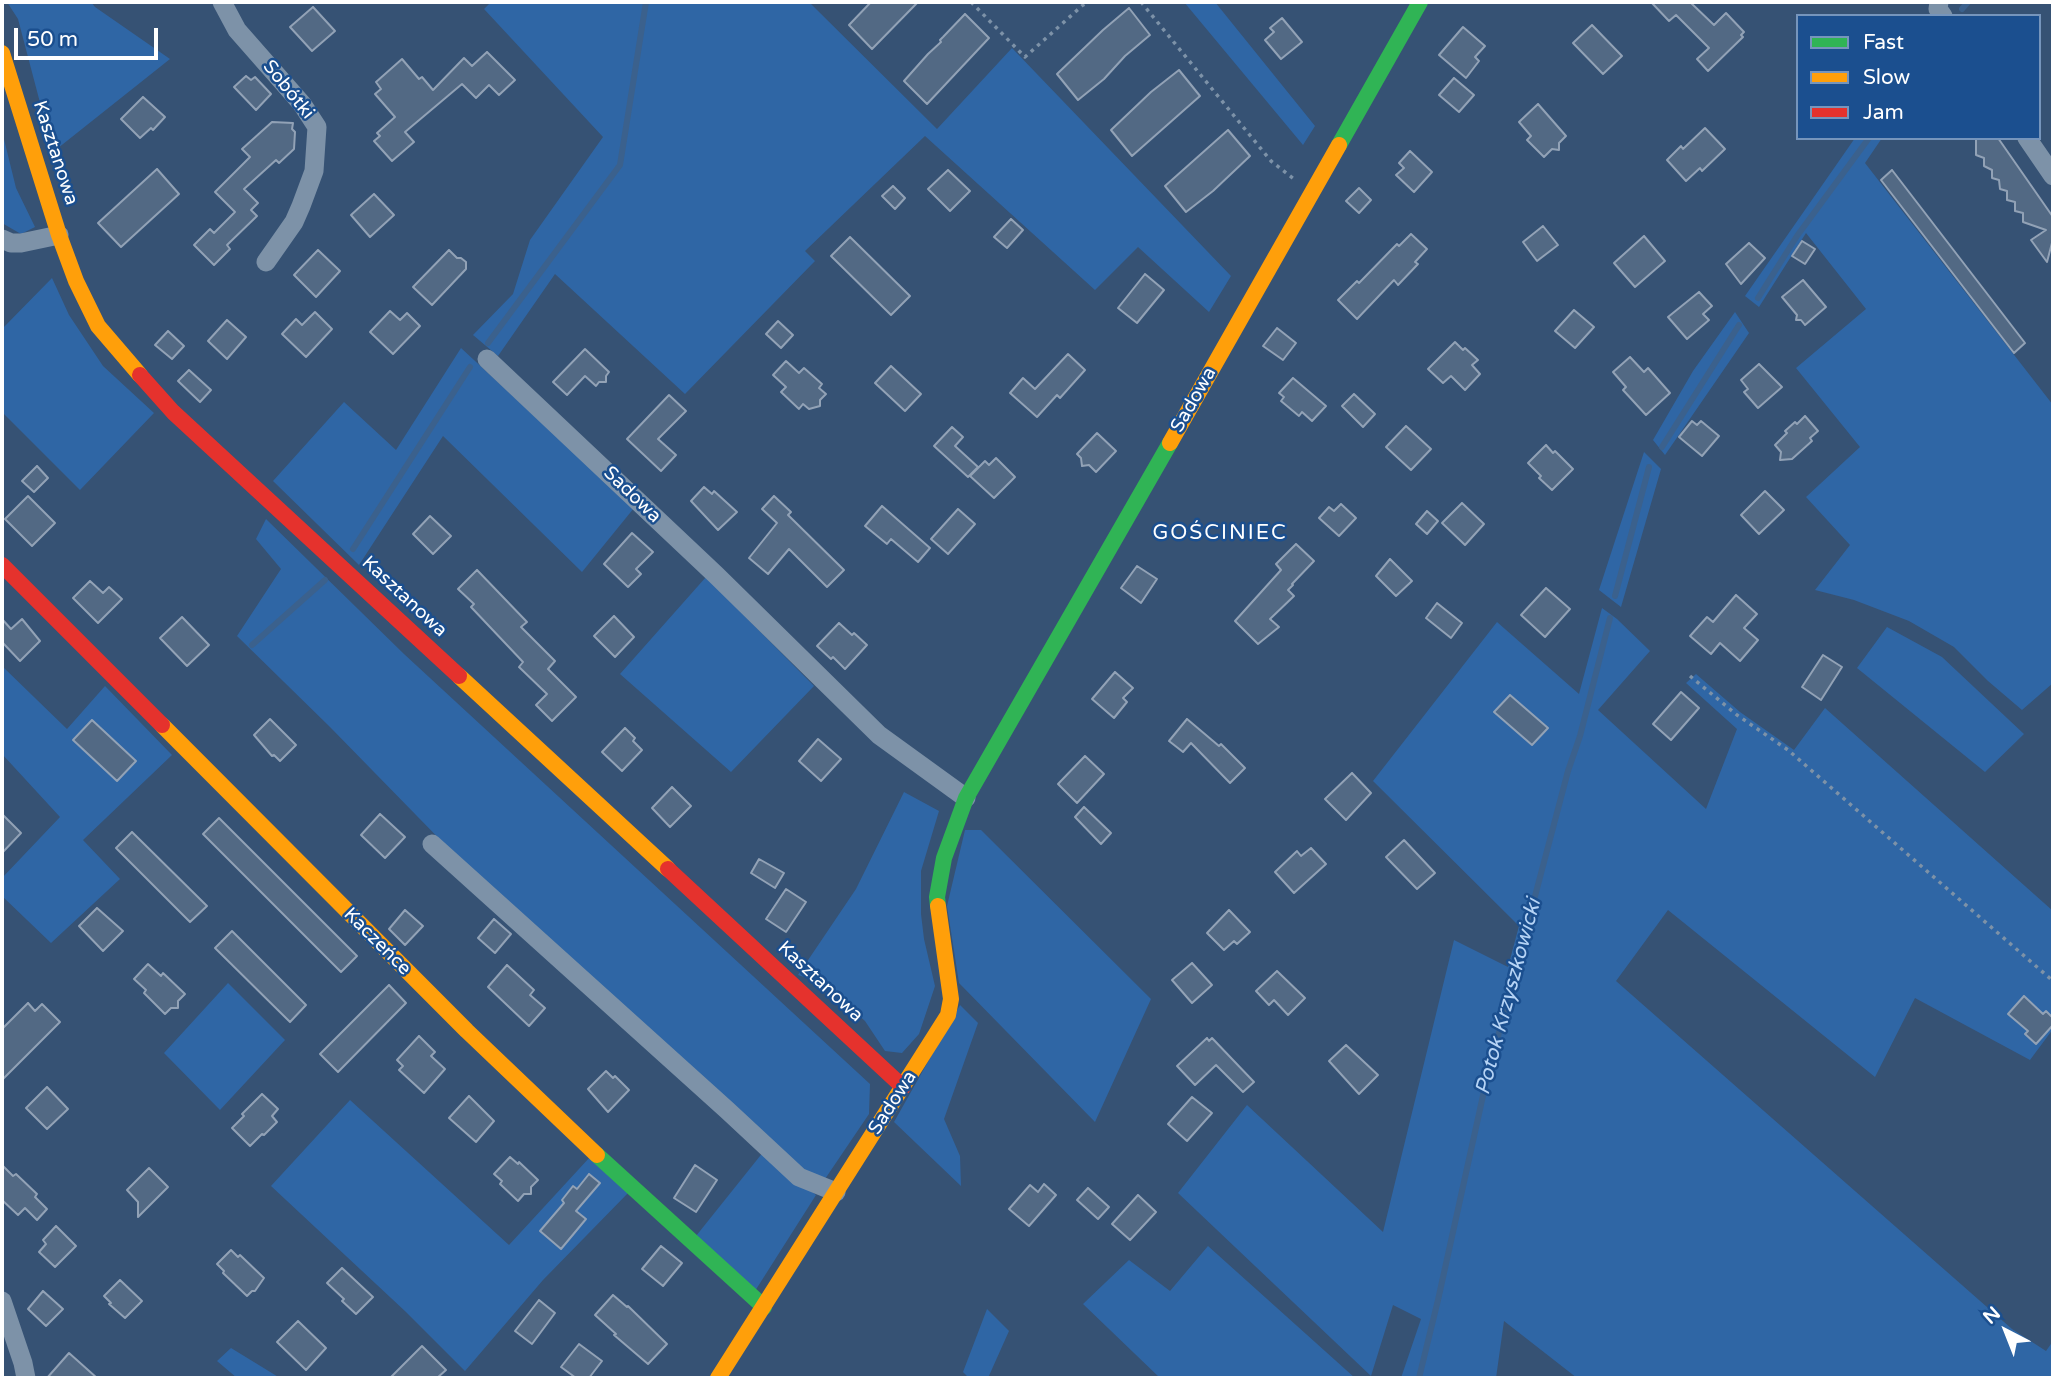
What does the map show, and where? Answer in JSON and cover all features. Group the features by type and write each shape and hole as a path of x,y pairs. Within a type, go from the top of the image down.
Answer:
{"street":[{"name":"Sobótki","path":"222,2 237,30 302,104 317,127 314,171 301,206 266,262"},
{"name":"Sadowa","path":"718,1378 948,1015 951,999 937,898 944,858 966,798 1420,2"},
{"name":"Kasztanowa","path":"2,53 59,235 76,281 98,326 173,412 903,1087"},
{"path":"2028,140 2053,176"},
{"path":"2,239 10,243 22,243 59,235"},
{"name":"Sadowa","path":"487,359 635,498 879,735 966,798"},
{"name":"Kaczeńce","path":"2,565 461,1025 580,1139 764,1307"},
{"path":"432,844 799,1177 836,1192"},
{"path":"2,1301 26,1378"}],"path":[{"path":"971,2 1025,57 1083,5 1090,2"},
{"path":"1141,2 1271,161 1296,181"},
{"path":"1690,676 1737,715 1788,750 2053,981"}],"shaded area":[{"path":"7,2 91,2 170,59 53,152 18,19"},
{"path":"491,2 809,2 937,129 1012,48 1231,276 1209,312 1138,247 1095,290 925,136 805,251 815,261 685,394 555,274 498,356 473,335 513,294 530,240 603,137 484,9"},
{"path":"1184,2 1215,2 1315,126 1303,145"},
{"path":"2,131 16,188 35,227 21,234 2,223"},
{"path":"1854,140 1881,140 1865,163 2053,405 2053,683 2022,710 1954,647 1909,621 1854,600 1815,590 1850,545 1806,497 1860,447 1796,368 1866,309 1806,233 1759,307 1745,296"},
{"path":"52,278 69,315 103,366 154,413 80,490 2,412 2,329"},
{"path":"1735,312 1749,333 1665,455 1653,440 1693,371"},
{"path":"461,348 634,508 582,572 443,436 359,565 273,481 344,402 396,450"},
{"path":"1644,452 1661,469 1621,607 1599,590"},
{"path":"266,519 404,654 870,1084 869,1114 825,1179 802,1171 459,859 237,636 281,569 256,539"},
{"path":"706,577 814,686 731,772 620,674"},
{"path":"1602,608 1650,651 1598,710 1706,809 1737,729 1686,683 1696,674 1740,712 1794,750 1825,708 2053,911 2053,1029 2030,1060 1915,998 1875,1077 1668,910 1616,981 2012,1329 2046,1351 2053,1341 2053,1378 1577,1378 1504,1321 1496,1378 1401,1378 1421,1319 1393,1305 1371,1376 1178,1193 1247,1105 1383,1232 1454,940 1508,967 1519,926 1373,781 1497,622 1579,694"},
{"path":"1887,627 1942,657 2024,734 1985,772 1857,668"},
{"path":"2,666 67,729 105,686 172,755 83,840 120,879 51,943 2,896 2,878 60,817 2,754"},
{"path":"904,792 939,811 921,871 924,939 935,986 919,1034 902,1053 885,1051 865,1021 820,982 798,975 856,889"},
{"path":"965,830 981,830 1151,999 1095,1122 959,983 947,906"},
{"path":"228,983 285,1040 220,1110 164,1053"},
{"path":"960,1005 978,1023 944,1119 960,1156 961,1186 894,1122"},
{"path":"350,1100 509,1245 590,1157 629,1192 543,1280 465,1371 271,1186"},
{"path":"764,1151 816,1195 755,1291 696,1236"},
{"path":"1208,1246 1355,1378 1160,1378 1083,1304 1129,1260 1170,1291"},
{"path":"987,1309 1009,1331 988,1378 969,1378 963,1372"},
{"path":"231,1348 280,1378 237,1378 217,1361"}],"building":[{"path":"871,2 918,2 872,49 849,25"},
{"path":"1651,2 1690,2 1714,25 1726,13 1744,32 1741,35 1743,37 1708,71 1697,59 1709,48 1676,15 1669,21"},
{"path":"313,7 335,31 312,51 290,27"},
{"path":"1129,8 1150,35 1078,100 1057,74"},
{"path":"965,14 989,38 927,104 904,81"},
{"path":"1282,18 1302,42 1281,59 1265,40 1274,32 1270,28"},
{"path":"1592,25 1622,56 1603,74 1573,43"},
{"path":"1463,27 1485,46 1475,57 1479,61 1466,78 1439,55"},
{"path":"487,52 515,80 499,95 489,85 476,98 462,84 405,132 414,142 392,161 374,141 380,136 377,133 395,117 375,94 381,89 376,82 402,59 419,79 422,77 433,90 464,58 472,66"},
{"path":"1179,70 1200,96 1132,156 1111,130"},
{"path":"246,76 251,80 255,77 271,94 256,110 234,87"},
{"path":"1454,78 1474,95 1459,112 1439,95"},
{"path":"143,97 165,117 153,130 151,128 140,138 121,119"},
{"path":"1538,104 1566,136 1559,143 1559,150 1552,149 1544,157 1527,140 1531,136 1519,122"},
{"path":"272,122 293,123 294,149 279,163 276,160 244,189 258,203 251,210 257,216 227,245 230,249 214,265 194,245 210,229 214,233 235,212 215,192 250,157 242,149"},
{"path":"1705,128 1725,149 1702,171 1700,168 1686,181 1667,160"},
{"path":"1228,130 1250,156 1186,212 1165,186"},
{"path":"1976,140 1999,140 2053,217 2053,239 2047,262 2031,240 2046,230 2023,222 2023,213 2015,211 2015,202 2007,200 2007,191 2000,189 1999,180 1992,178 1992,170 1984,166 1984,158 1976,155"},
{"path":"1410,151 1432,172 1414,192 1396,175 1404,168 1399,163"},
{"path":"157,169 179,194 121,247 98,223"},
{"path":"948,170 970,191 950,211 928,189"},
{"path":"1892,170 2025,343 2014,353 1881,180"},
{"path":"893,186 905,198 895,209 882,196"},
{"path":"1359,188 1371,200 1359,213 1346,201"},
{"path":"374,194 394,215 370,237 351,215"},
{"path":"1011,219 1023,230 1007,248 994,237"},
{"path":"1543,226 1558,245 1537,261 1523,242"},
{"path":"1411,234 1427,249 1415,262 1418,264 1398,285 1394,280 1357,319 1338,300"},
{"path":"1644,236 1665,261 1635,287 1614,263"},
{"path":"850,237 910,296 891,315 831,256"},
{"path":"1802,241 1815,249 1805,264 1792,256"},
{"path":"1749,243 1765,258 1741,284 1726,264"},
{"path":"318,250 340,271 316,297 294,275"},
{"path":"449,250 466,262 466,269 432,305 413,287"},
{"path":"1145,274 1164,290 1137,323 1118,308"},
{"path":"1803,280 1826,307 1805,325 1801,320 1796,320 1797,315 1782,297"},
{"path":"1699,292 1712,306 1703,314 1709,320 1687,339 1668,317"},
{"path":"1574,310 1594,327 1575,348 1555,331"},
{"path":"390,311 400,320 407,313 420,326 393,354 370,332"},
{"path":"315,312 332,329 306,357 282,334 296,319 302,325"},
{"path":"227,320 246,337 227,359 208,341"},
{"path":"778,321 793,335 781,348 766,334"},
{"path":"1277,328 1296,343 1283,360 1263,346"},
{"path":"168,331 184,346 172,359 155,345"},
{"path":"1455,342 1478,360 1472,365 1480,374 1465,390 1451,376 1443,383 1428,369"},
{"path":"585,349 609,372 606,382 599,382 596,386 585,376 567,395 553,382"},
{"path":"1068,354 1085,370 1060,398 1057,395 1037,417 1010,393 1023,378 1035,389"},
{"path":"1630,357 1644,372 1648,368 1670,393 1646,415 1623,390 1626,387 1613,372"},
{"path":"786,361 799,373 804,368 822,384 819,388 826,394 820,400 820,406 809,409 803,404 799,409 781,392 786,387 773,375"},
{"path":"1759,364 1782,387 1758,408 1744,392 1748,389 1741,380"},
{"path":"891,366 921,394 905,411 875,383"},
{"path":"189,370 211,390 200,402 178,381"},
{"path":"1293,378 1326,406 1312,421 1302,412 1299,416 1281,401 1284,397 1279,393"},
{"path":"1354,394 1375,414 1363,427 1342,406"},
{"path":"669,395 686,411 658,439 676,455 661,471 627,439"},
{"path":"1805,416 1818,431 1810,438 1812,441 1792,459 1780,460 1781,452 1775,445 1787,433 1785,431"},
{"path":"1692,421 1697,425 1701,421 1719,436 1702,456 1679,437"},
{"path":"1406,426 1431,449 1411,470 1386,447"},
{"path":"952,427 963,437 955,446 978,467 968,477 934,446"},
{"path":"1097,433 1116,451 1096,472 1089,465 1082,466 1081,458 1077,454"},
{"path":"1546,445 1573,469 1552,490 1528,463"},
{"path":"996,458 1015,477 994,498 970,476 985,461 989,465"},
{"path":"37,466 48,478 34,492 22,481"},
{"path":"704,487 712,494 714,491 737,512 718,530 691,501"},
{"path":"1765,491 1784,510 1759,534 1741,515"},
{"path":"28,496 55,523 32,546 5,519"},
{"path":"774,496 791,512 788,515 844,570 827,587 789,549 768,574 749,558 777,523 762,509"},
{"path":"1462,503 1484,524 1465,545 1442,523"},
{"path":"1341,504 1356,518 1339,536 1319,518 1329,507 1334,511"},
{"path":"882,506 930,548 918,562 891,539 887,544 865,526"},
{"path":"958,509 975,524 948,554 931,539"},
{"path":"1427,511 1438,521 1427,534 1416,524"},
{"path":"430,516 451,536 433,554 413,534"},
{"path":"632,533 653,552 636,569 641,574 628,587 604,564"},
{"path":"1296,544 1314,561 1288,590 1294,596 1270,619 1279,627 1258,644 1235,621 1281,570 1276,564"},
{"path":"1390,559 1412,581 1396,596 1376,576"},
{"path":"1137,566 1157,579 1141,603 1121,588"},
{"path":"477,570 527,622 521,627 555,661 548,669 576,697 552,721 536,705 547,694 519,667 523,662 471,607 474,604 458,589"},
{"path":"90,581 103,593 109,587 122,599 98,623 73,598"},
{"path":"1546,588 1570,609 1545,637 1521,615"},
{"path":"1736,595 1757,614 1744,628 1758,640 1740,661 1720,643 1711,654 1690,636 1707,617 1713,622"},
{"path":"1437,603 1462,623 1451,638 1426,618"},
{"path":"614,616 634,637 615,657 594,636"},
{"path":"182,617 209,645 187,666 160,638"},
{"path":"2,619 11,629 22,619 40,641 20,661 2,642"},
{"path":"839,623 867,645 845,669 817,646"},
{"path":"1823,655 1842,667 1821,700 1802,687"},
{"path":"1115,672 1133,688 1123,698 1127,702 1114,718 1092,699"},
{"path":"1681,692 1699,708 1671,740 1653,724"},
{"path":"1510,695 1548,728 1532,745 1494,712"},
{"path":"270,719 296,745 280,761 272,756 254,735"},
{"path":"1187,719 1219,746 1221,744 1245,768 1230,783 1191,743 1183,752 1169,741"},
{"path":"92,720 136,761 117,781 73,740"},
{"path":"625,728 642,750 622,771 602,752"},
{"path":"818,739 841,759 821,781 799,761"},
{"path":"1085,756 1104,774 1077,803 1058,784"},
{"path":"1352,773 1371,793 1346,820 1325,799"},
{"path":"672,787 691,806 670,827 652,808"},
{"path":"1084,807 1111,833 1101,844 1075,817"},
{"path":"2,814 21,833 2,853"},
{"path":"380,814 405,837 385,858 361,835"},
{"path":"219,818 357,956 341,972 203,834"},
{"path":"132,832 207,906 190,922 116,848"},
{"path":"1404,840 1435,873 1417,889 1386,857"},
{"path":"1311,848 1326,864 1294,893 1275,872 1297,851 1301,856"},
{"path":"759,859 784,873 775,888 751,873"},
{"path":"786,889 806,902 786,932 766,919"},
{"path":"97,908 123,931 103,951 79,926"},
{"path":"405,910 423,926 405,945 389,929"},
{"path":"1229,910 1250,932 1237,944 1234,941 1224,950 1207,933"},
{"path":"494,919 511,934 495,953 478,938"},
{"path":"232,931 306,1005 290,1022 215,948"},
{"path":"1192,963 1212,985 1192,1003 1172,980"},
{"path":"148,964 161,976 163,973 185,994 178,1001 178,1008 171,1008 165,1014 134,979"},
{"path":"507,965 534,990 530,995 545,1008 529,1026 488,987"},
{"path":"1277,971 1305,998 1288,1015 1274,1000 1269,1005 1256,991"},
{"path":"389,985 406,1003 338,1072 320,1054"},
{"path":"2024,996 2043,1014 2046,1011 2053,1018 2053,1025 2036,1044 2025,1034 2028,1031 2008,1014"},
{"path":"28,1003 35,1011 42,1004 60,1022 2,1080 2,1029"},
{"path":"419,1036 435,1052 431,1056 445,1069 424,1093 399,1070 403,1066 397,1060"},
{"path":"1207,1038 1209,1041 1212,1038 1254,1082 1243,1092 1216,1065 1195,1085 1177,1066"},
{"path":"1346,1045 1378,1075 1359,1094 1329,1061"},
{"path":"606,1071 629,1090 608,1112 588,1089"},
{"path":"47,1087 68,1109 47,1129 26,1108"},
{"path":"262,1094 278,1109 272,1116 277,1122 250,1146 232,1128"},
{"path":"469,1096 494,1121 476,1142 449,1118"},
{"path":"1192,1097 1212,1113 1187,1141 1168,1124"},
{"path":"510,1157 538,1180 531,1187 531,1194 524,1194 518,1201 500,1184 502,1181 494,1174"},
{"path":"2,1165 37,1194 35,1197 47,1209 37,1220 25,1208 18,1215 2,1200"},
{"path":"695,1165 717,1180 696,1212 674,1198"},
{"path":"149,1168 168,1187 138,1217 138,1202 127,1190"},
{"path":"589,1174 600,1183 576,1211 586,1219 561,1249 540,1231 564,1203 562,1200 573,1186 577,1189"},
{"path":"1044,1184 1056,1195 1029,1226 1009,1209 1030,1185 1038,1192"},
{"path":"1088,1188 1109,1207 1098,1219 1077,1200"},
{"path":"1138,1195 1156,1212 1130,1240 1112,1224"},
{"path":"56,1226 76,1246 55,1267 39,1252 46,1244 43,1240"},
{"path":"661,1246 682,1263 663,1286 642,1269"},
{"path":"231,1250 264,1278 255,1291 247,1296 217,1264"},
{"path":"342,1268 373,1297 356,1314 327,1283"},
{"path":"120,1280 142,1301 125,1318 104,1296"},
{"path":"43,1291 63,1309 46,1326 28,1309"},
{"path":"613,1295 667,1344 648,1364 595,1315"},
{"path":"539,1300 555,1313 532,1344 515,1331"},
{"path":"298,1321 326,1348 306,1370 277,1342"},
{"path":"579,1344 602,1361 589,1378 576,1378 561,1367"},
{"path":"422,1346 446,1370 437,1378 390,1378"},
{"path":"69,1353 97,1378 47,1378"}],"waterway":[{"path":"488,343 620,165 646,2"},
{"name":"Potok Krzyszkowicki","path":"1962,9 1968,2"},
{"name":"Potok Krzyszkowicki","path":"1758,298 1797,236 1868,140"},
{"name":"Potok Krzyszkowicki","path":"1662,447 1739,325"},
{"path":"353,549 470,367"},
{"path":"1615,596 1649,467"},
{"path":"252,645 325,580"},
{"name":"Potok Krzyszkowicki","path":"1419,1378 1486,1082 1610,618"}],"traffic: fast":[{"path":"1339,145 1420,2"},
{"path":"938,906 937,897 944,858 966,798 1170,443"},
{"path":"597,1155 764,1307"}],"traffic: slow":[{"path":"2,53 76,281 98,326 140,375"},
{"path":"1170,443 1339,145"},
{"path":"459,676 668,869"},
{"path":"162,725 467,1031 597,1155"},
{"path":"718,1378 948,1015 951,999 938,906"}],"traffic: jam":[{"path":"140,375 173,412 459,676"},
{"path":"2,565 162,725"},
{"path":"668,869 903,1087"}],"district":[{"name":"GOŚCINIEC","path":"1220,533"}]}
